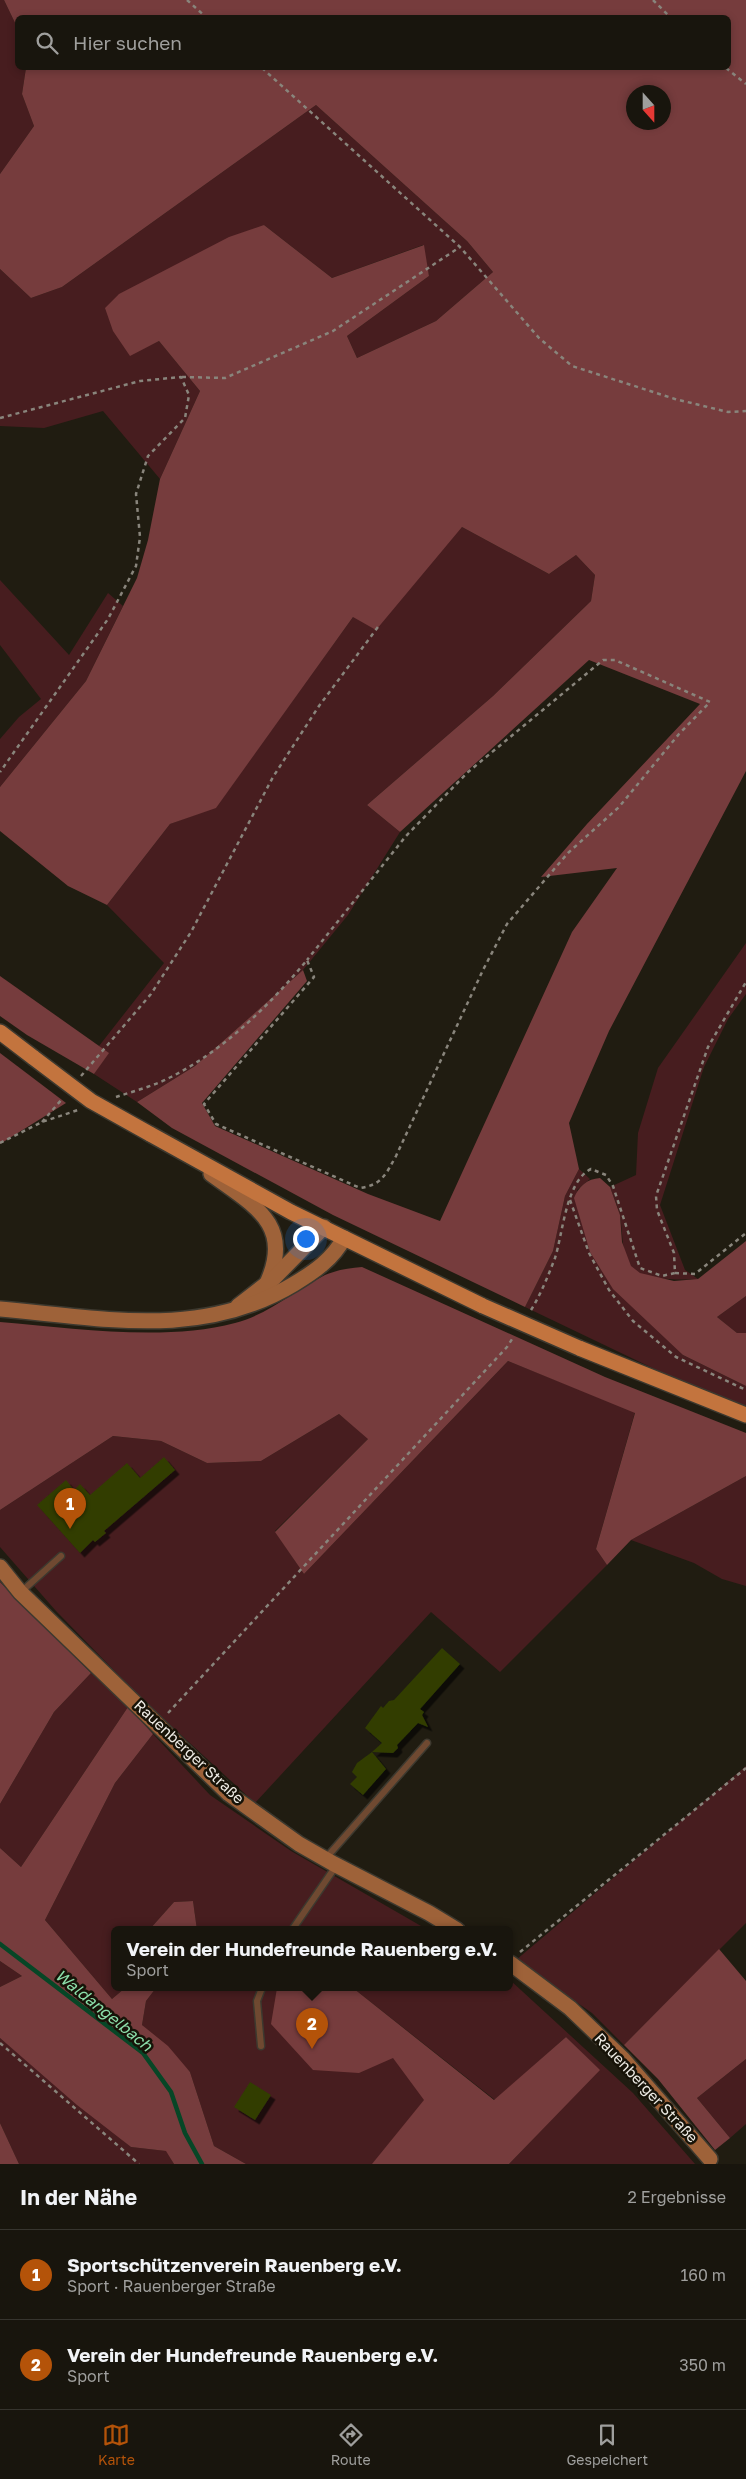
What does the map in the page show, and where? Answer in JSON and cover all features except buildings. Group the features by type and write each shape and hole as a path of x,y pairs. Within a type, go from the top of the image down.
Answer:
{"main road":[{"path":"0,1032 91,1101 290,1212 483,1306 579,1348 746,1415"}],"street":[{"path":"205,1164 211,1174 268,1219 274,1232 276,1260 267,1283"},
{"path":"221,1315 237,1306 267,1283 324,1228"},
{"path":"0,1309 160,1321 221,1315 258,1303 308,1276 329,1259 344,1238"},
{"name":"Rauenberger Straße","path":"0,1567 20,1592 229,1794 331,1862 450,1926"},
{"name":"Rauenberger Straße","path":"513,1961 570,2008 623,2059 710,2159"}],"lane":[{"path":"20,1592 61,1556"},
{"path":"294,1926 331,1862 428,1743"},
{"path":"261,1991 257,2001 261,2046"}],"path":[{"path":"187,0 204,15"},
{"path":"653,0 668,15"},
{"path":"264,70 460,247 539,338 572,366 675,399 728,412 746,412"},
{"path":"728,70 746,84"},
{"path":"0,418 140,381 181,377 225,378 334,330 460,247"},
{"path":"0,772 108,619 136,566 140,537 136,494 148,456 185,418 189,395 181,377"},
{"path":"80,1077 151,994 190,932 273,777 319,706 378,627"},
{"path":"115,1097 169,1078 200,1060 238,1032 287,984 406,836 468,772 603,660 614,660 710,702 679,734 618,807 568,853 507,924 483,970 396,1156 385,1176 372,1186 360,1188 216,1124 204,1104 314,977 307,960"},
{"path":"675,1273 674,1253 657,1210 656,1196 708,1047 746,982"},
{"path":"42,1122 68,1092"},
{"path":"0,1143 42,1122 78,1110"},
{"path":"528,1314 539,1298 555,1257 570,1199 582,1173 592,1169 606,1175 613,1186 640,1268 662,1276 675,1273 695,1274 746,1233"},
{"path":"570,1199 589,1254 609,1290 633,1321 676,1356 746,1390"},
{"path":"158,1724 507,1347 518,1330"},
{"path":"513,1959 746,1768"},
{"path":"0,2042 139,2164"}],"shaded area":[{"path":"0,0 4,0 15,23 15,70 26,70 22,94 34,126 0,174"},
{"path":"4,0 746,0 746,771 609,1031 569,1123 579,1169 565,1196 553,1251 525,1307 333,1215 172,1128 137,1102 195,1066 303,970 307,981 202,1103 215,1126 368,1194 440,1221 572,932 617,868 541,877 587,824 700,704 589,660 400,832 367,805 493,696 591,601 595,575 576,555 549,574 462,527 376,630 353,617 216,808 170,824 107,905 68,886 0,831 0,787 86,681 137,578 148,540 160,479 200,391 159,341 130,356 113,331 105,308 119,294 229,237 264,225 332,278 424,245 429,276 347,336 357,358 436,321 493,272 467,241 316,105 62,287 31,298 0,269 0,174 34,126 22,94 26,70 731,70 731,15 15,15 15,23"},
{"path":"316,105 467,241 493,272 436,321 357,358 347,336 429,276 423,245 332,278 264,225 130,355 159,341 200,391 160,479 103,411 44,428 0,426 0,269 31,298 62,287"},
{"path":"462,527 549,574 576,555 595,575 591,601 493,696 367,805 400,832 348,915 303,970 195,1066 137,1102 94,1074 108,1053 99,1046 164,963 107,905 170,824 216,807 353,617"},
{"path":"0,580 69,655 108,593 123,606 86,681 0,787 0,739 19,717 41,699 0,645"},
{"path":"746,943 746,994 728,1019 704,1067 660,1205 685,1270 698,1279 682,1280 652,1277 635,1271 627,1260 620,1216 610,1187 636,1175 638,1133 658,1068"},
{"path":"0,976 109,1053 94,1074 27,1035 0,1016"},
{"path":"0,1053 66,1103 0,1144"},
{"path":"579,1169 590,1179 577,1190 683,1355 746,1386 746,1408 690,1386 525,1307 553,1251 565,1196"},
{"path":"600,1178 610,1187 620,1215 622,1242 631,1266 640,1273 674,1281 698,1279 746,1241 746,1296 717,1317 737,1333 746,1333 746,1386 683,1355 613,1289 590,1252 574,1198 584,1184"},
{"path":"362,1267 605,1377 746,1433 746,1476 631,1540 607,1565 596,1549 635,1413 508,1361 304,1574 275,1532 368,1439 339,1414 261,1461 207,1463 161,1441 113,1436 0,1510 0,1322 118,1332 179,1332 208,1329 235,1323 259,1314 325,1275"},
{"path":"746,1296 746,1333 737,1333 717,1317"},
{"path":"508,1361 635,1412 596,1549 607,1565 500,1672 431,1612 255,1803 143,1700 56,1611 0,1547 0,1510 113,1436 161,1441 207,1463 261,1461 339,1414 369,1438 275,1531 304,1574"},
{"path":"746,1476 746,1586 722,1579 694,1563 631,1540"},
{"path":"0,1582 91,1673 54,1712 0,1804"},
{"path":"91,1673 128,1707 21,1867 0,1848 0,1804 54,1712"},
{"path":"128,1707 153,1734 115,1783 45,1920 112,1999 121,1991 154,1991 146,2001 142,2025 168,2046 190,2072 214,2146 246,2164 174,2164 166,2151 131,2147 77,2105 0,2038 0,1987 22,1976 0,1961 0,1848 21,1867"},
{"path":"153,1734 210,1795 291,1851 421,1926 196,1926 193,1901 174,1902 153,1926 111,1926 111,1991 121,1991 112,1999 45,1920 115,1783"},
{"path":"746,1766 746,1923 624,2045 592,2013 516,1960"},
{"path":"193,1901 196,1926 153,1926 174,1902"},
{"path":"719,1949 746,1981 746,2059 697,2098 730,2138 715,2150 658,2079 624,2045"},
{"path":"0,1961 22,1976 0,1987"},
{"path":"513,1983 633,2093 695,2164 509,2164 599,2070 566,2037 495,2100 357,1991 513,1991"},
{"path":"154,1991 335,1991 493,2164 246,2164 214,2146 190,2072 142,2025 146,2001"},
{"path":"276,1991 357,1991 494,2100 566,2037 600,2070 509,2164 372,2164 424,2100 393,2058 359,2073 313,2070 271,2024"},
{"path":"0,2038 131,2147 167,2151 174,2164 19,2164 0,2123"},
{"path":"746,2059 746,2124 730,2138 697,2098"},
{"path":"0,2123 19,2164 0,2164"}],"waterway":[{"name":"Waldangelbach","path":"0,1944 143,2053 171,2092 185,2133 202,2164"}],"place":[{"name":"Sportschützenverein Rauenberg e.V.","path":"70,1529"},
{"name":"Verein der Hundefreunde Rauenberg e.V.","path":"312,2049"}]}
